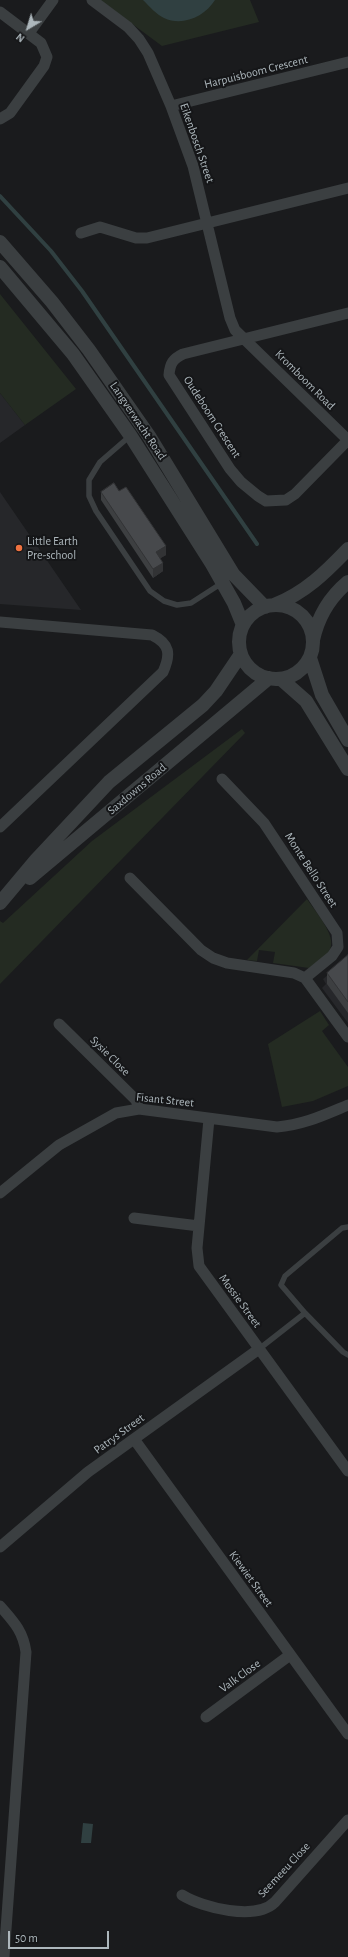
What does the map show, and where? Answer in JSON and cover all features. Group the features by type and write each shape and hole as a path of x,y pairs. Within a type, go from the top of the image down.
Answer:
{"street":[{"path":"29,33 53,0"},
{"name":"Eikenbosch Street","path":"92,0 128,27 139,39 148,53 171,106 193,166 230,318 235,330 244,339"},
{"path":"0,12 29,33 44,47 46,62 10,113 0,119"},
{"name":"Harpuisboom Crescent","path":"171,106 348,62"},
{"path":"81,233 100,227 136,238 147,238 348,188"},
{"name":"Langverwacht Road","path":"0,242 52,302 89,350 149,436 234,574 269,606"},
{"name":"Langverwacht Road","path":"0,267 72,354 130,436 222,583 243,625"},
{"name":"Oudeboom Crescent","path":"348,313 176,357 171,362 169,375 230,469 241,482 266,501 286,500 295,494 348,440"},
{"name":"Kromboom Road","path":"244,339 348,440"},
{"path":"348,549 317,580 303,591 289,599 256,611 243,625 239,644 241,654 252,670 275,679 306,701 348,770"},
{"path":"348,582 322,612 316,626 310,658 322,695 348,740"},
{"path":"269,606 293,609 301,614 309,626 313,640"},
{"path":"0,622 152,635 162,640 168,650 168,661 163,672 0,827"},
{"name":"Saxdowns Road","path":"2,901 36,860 109,782 203,705 216,691 241,654"},
{"path":"275,679 297,673 310,658"},
{"name":"Saxdowns Road","path":"2,901 275,679"},
{"name":"Monte Bello Street","path":"222,779 264,823 337,933 338,947 332,956 305,978"},
{"path":"130,878 201,950 214,958 227,963 294,973 305,978 348,1037"},
{"name":"Sysie Close","path":"59,1024 136,1100 139,1109"},
{"name":"Fisant Street","path":"0,1193 59,1145 116,1113 139,1109 277,1127 295,1126 312,1121 348,1105"},
{"name":"Mossie Street","path":"209,1119 197,1254 199,1266 348,1471"},
{"path":"134,1218 199,1226"},
{"name":"Patrys Street","path":"0,1547 88,1472 259,1349"},
{"name":"Kiewiet Street","path":"134,1439 348,1734"},
{"path":"0,1606 18,1626 24,1638 26,1652 4,1957"},
{"name":"Valk Close","path":"206,1717 290,1655"},
{"name":"Seemeeu Close","path":"182,1895 193,1902 208,1907 246,1912 258,1911 267,1908 275,1902 348,1820"}],"lane":[{"path":"130,436 100,462 90,480 89,496 96,511 150,591 164,601 177,605 191,603 222,583"},
{"path":"348,1227 342,1228 282,1280 282,1285 305,1312 343,1352 348,1355"},
{"path":"259,1349 305,1312"}],"shaded area":[{"path":"100,0 250,0 259,22 162,46"},
{"path":"143,0 215,0 211,6 199,15 179,21 161,17"},
{"path":"0,294 76,389 25,425 0,393"},
{"path":"0,393 25,425 0,443"},
{"name":"Little Earth Pre-school","path":"0,492 81,610 0,604"},
{"path":"242,729 245,733 0,984 0,921 3,923 92,841"},
{"path":"307,899 328,931 331,944 329,952 321,960 309,968 273,963 275,952 259,950 257,961 247,960"},
{"path":"348,958 348,1023 322,988 326,984 323,979"},
{"path":"320,1011 329,1025 322,1031 348,1067 348,1086 313,1101 282,1107 268,1044"},
{"path":"83,1823 93,1824 91,1843 81,1843"}],"building":[{"path":"114,483 119,491 126,487 166,546 156,552 163,563 153,569 101,492"},
{"path":"348,955 348,1002 327,973"}],"waterway":[{"path":"0,196 51,251 82,291 257,544"}],"place":[{"name":"Little Earth Pre-school","path":"19,548"}]}
